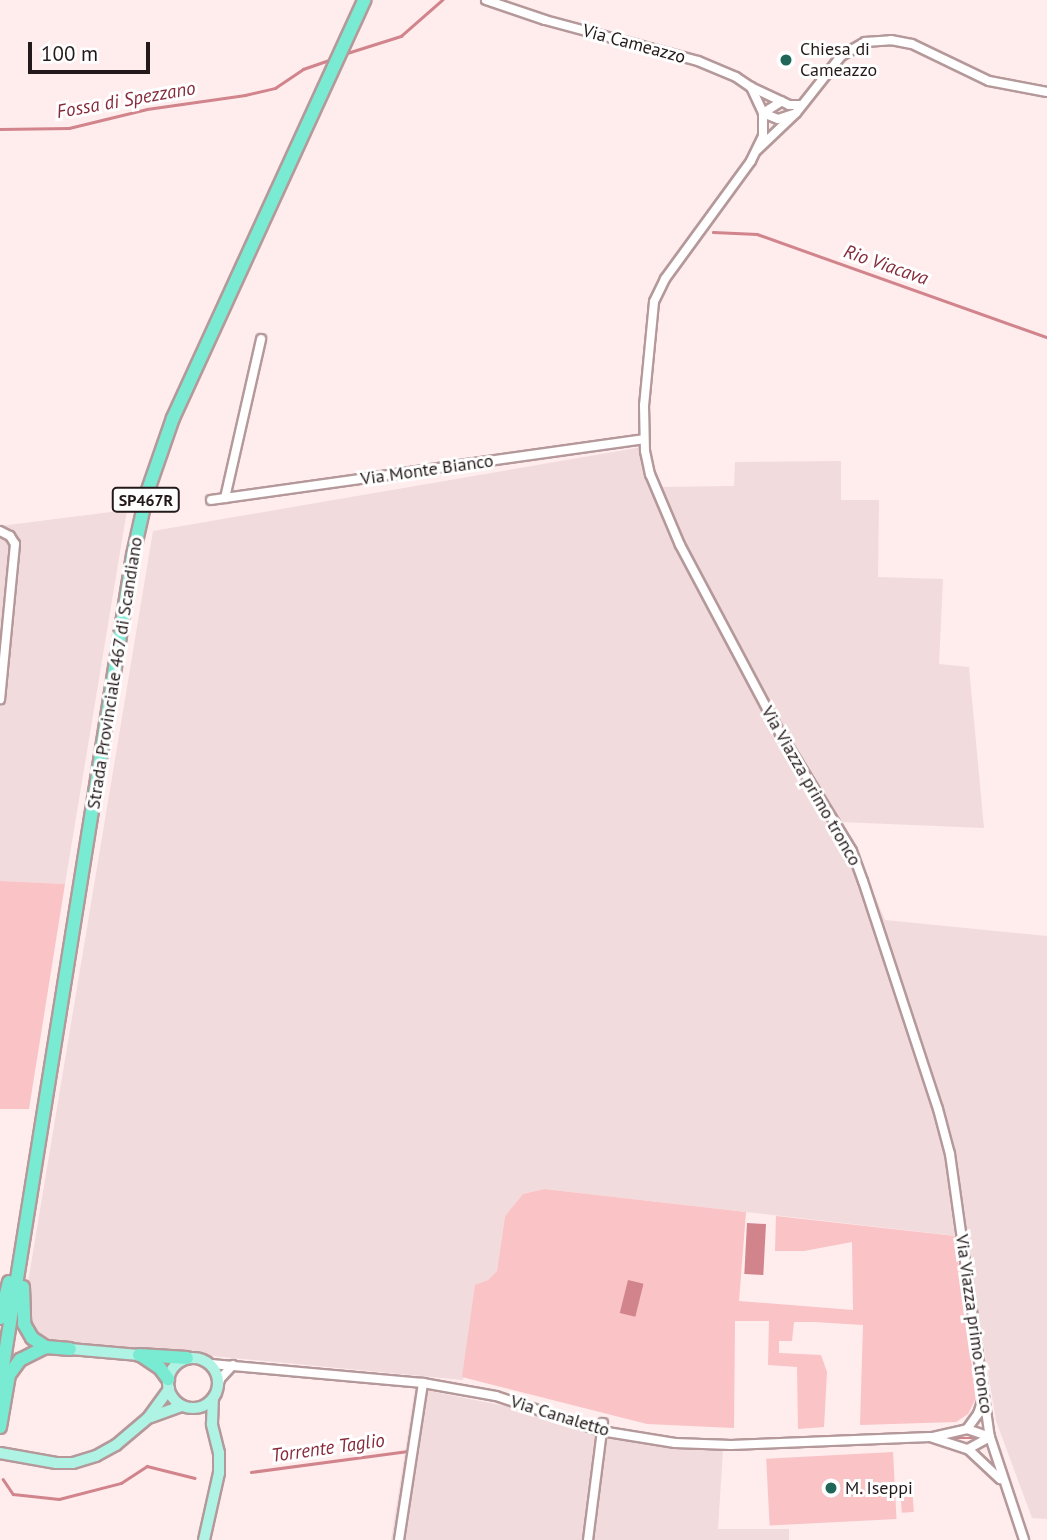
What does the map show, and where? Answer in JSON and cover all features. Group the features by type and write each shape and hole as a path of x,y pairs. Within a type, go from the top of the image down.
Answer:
{"highway":[{"name":"Strada Provinciale 467 di Scandiano","path":"0,1385 133,555 148,493 173,418 302,136 358,6 364,0"},
{"path":"0,1318 28,1211"},
{"path":"28,1211 22,1299 24,1324 32,1338 46,1347 70,1349"},
{"path":"0,1427 9,1375 20,1360 46,1347"},
{"path":"139,1355 187,1358"},
{"path":"139,1355 160,1368 168,1384"}],"main road":[{"path":"70,1349 139,1355"},
{"path":"148,1418 168,1384 174,1366 187,1358 197,1358 211,1364 217,1373 219,1388 213,1400 212,1424 219,1453 219,1473 204,1540"},
{"path":"168,1384 182,1406"},
{"path":"195,1409 213,1400"},
{"path":"4,1454 56,1464 73,1463 106,1452 148,1418 182,1406 195,1409 212,1424"}],"street":[{"name":"Via Cameazzo","path":"486,0 545,20 698,61 798,109"},
{"path":"757,150 798,109 841,55 865,42 891,40 912,44 989,81 1047,92"},
{"path":"751,87 763,113 778,119 798,109"},
{"path":"763,113 782,101"},
{"name":"Via Viazza primo tronco","path":"763,113 762,135 757,150 659,289 650,321 643,439 650,474 680,545 774,722 852,851 863,881 938,1109 950,1154 990,1437 1024,1540"},
{"path":"225,498 261,339"},
{"name":"Via Monte Bianco","path":"211,500 643,439"},
{"path":"0,531 10,536 15,544 0,699"},
{"name":"Via Canaletto","path":"211,1364 423,1382 496,1396 602,1427 675,1443 731,1445 930,1437 967,1429"},
{"path":"219,1388 220,1379 233,1365"},
{"path":"399,1540 423,1382"},
{"path":"983,1399 978,1414 967,1429 990,1437"},
{"path":"589,1540 602,1427"},
{"name":"Via Canaletto","path":"930,1437 968,1449 1003,1482"},
{"path":"968,1449 990,1437"}],"shaded area":[{"path":"648,446 658,487 734,486 735,462 841,461 841,500 879,500 878,577 943,579 939,664 969,667 984,828 840,822 855,849 885,920 1047,936 1047,1519 1032,1518 996,1421 966,1237 544,1189 523,1194 505,1216 497,1271 488,1280 475,1286 463,1380 54,1341 34,1330 25,1300 153,531"},
{"path":"127,510 65,884 0,881 0,526"},
{"path":"0,881 65,884 29,1109 0,1109"},
{"path":"544,1189 746,1212 739,1301 853,1310 852,1242 804,1251 775,1251 776,1216 955,1236 976,1398 968,1414 956,1422 860,1425 863,1325 794,1322 792,1341 779,1341 779,1353 821,1355 827,1372 824,1427 798,1429 797,1367 768,1365 769,1321 735,1321 734,1428 647,1424 462,1377 475,1285 488,1280 497,1271 505,1216 523,1194"},
{"path":"747,1223 766,1224 763,1275 744,1274"},
{"path":"628,1280 644,1284 635,1317 620,1313"},
{"path":"415,1388 723,1450 718,1529 789,1529 789,1540 391,1540"},
{"name":"M. Iseppi","path":"893,1452 897,1519 770,1526 766,1459"},
{"path":"912,1486 914,1512 902,1513 900,1487"}],"waterway":[{"name":"Fossa di Spezzano","path":"344,54 401,36 442,0"},
{"name":"Fossa di Spezzano","path":"0,129 69,128 147,109 245,95 275,88 303,69 332,59"},
{"name":"Rio Viacava","path":"713,232 757,234 1047,337"},
{"name":"Torrente Taglio","path":"953,1438 981,1438"},
{"name":"Torrente Taglio","path":"251,1472 408,1451"},
{"name":"Torrente Taglio","path":"3,1479 13,1494 59,1499 121,1483 147,1466 195,1478"}],"place":[{"name":"Chiesa di Cameazzo","path":"786,60"},
{"name":"M. Iseppi","path":"831,1488"}]}
